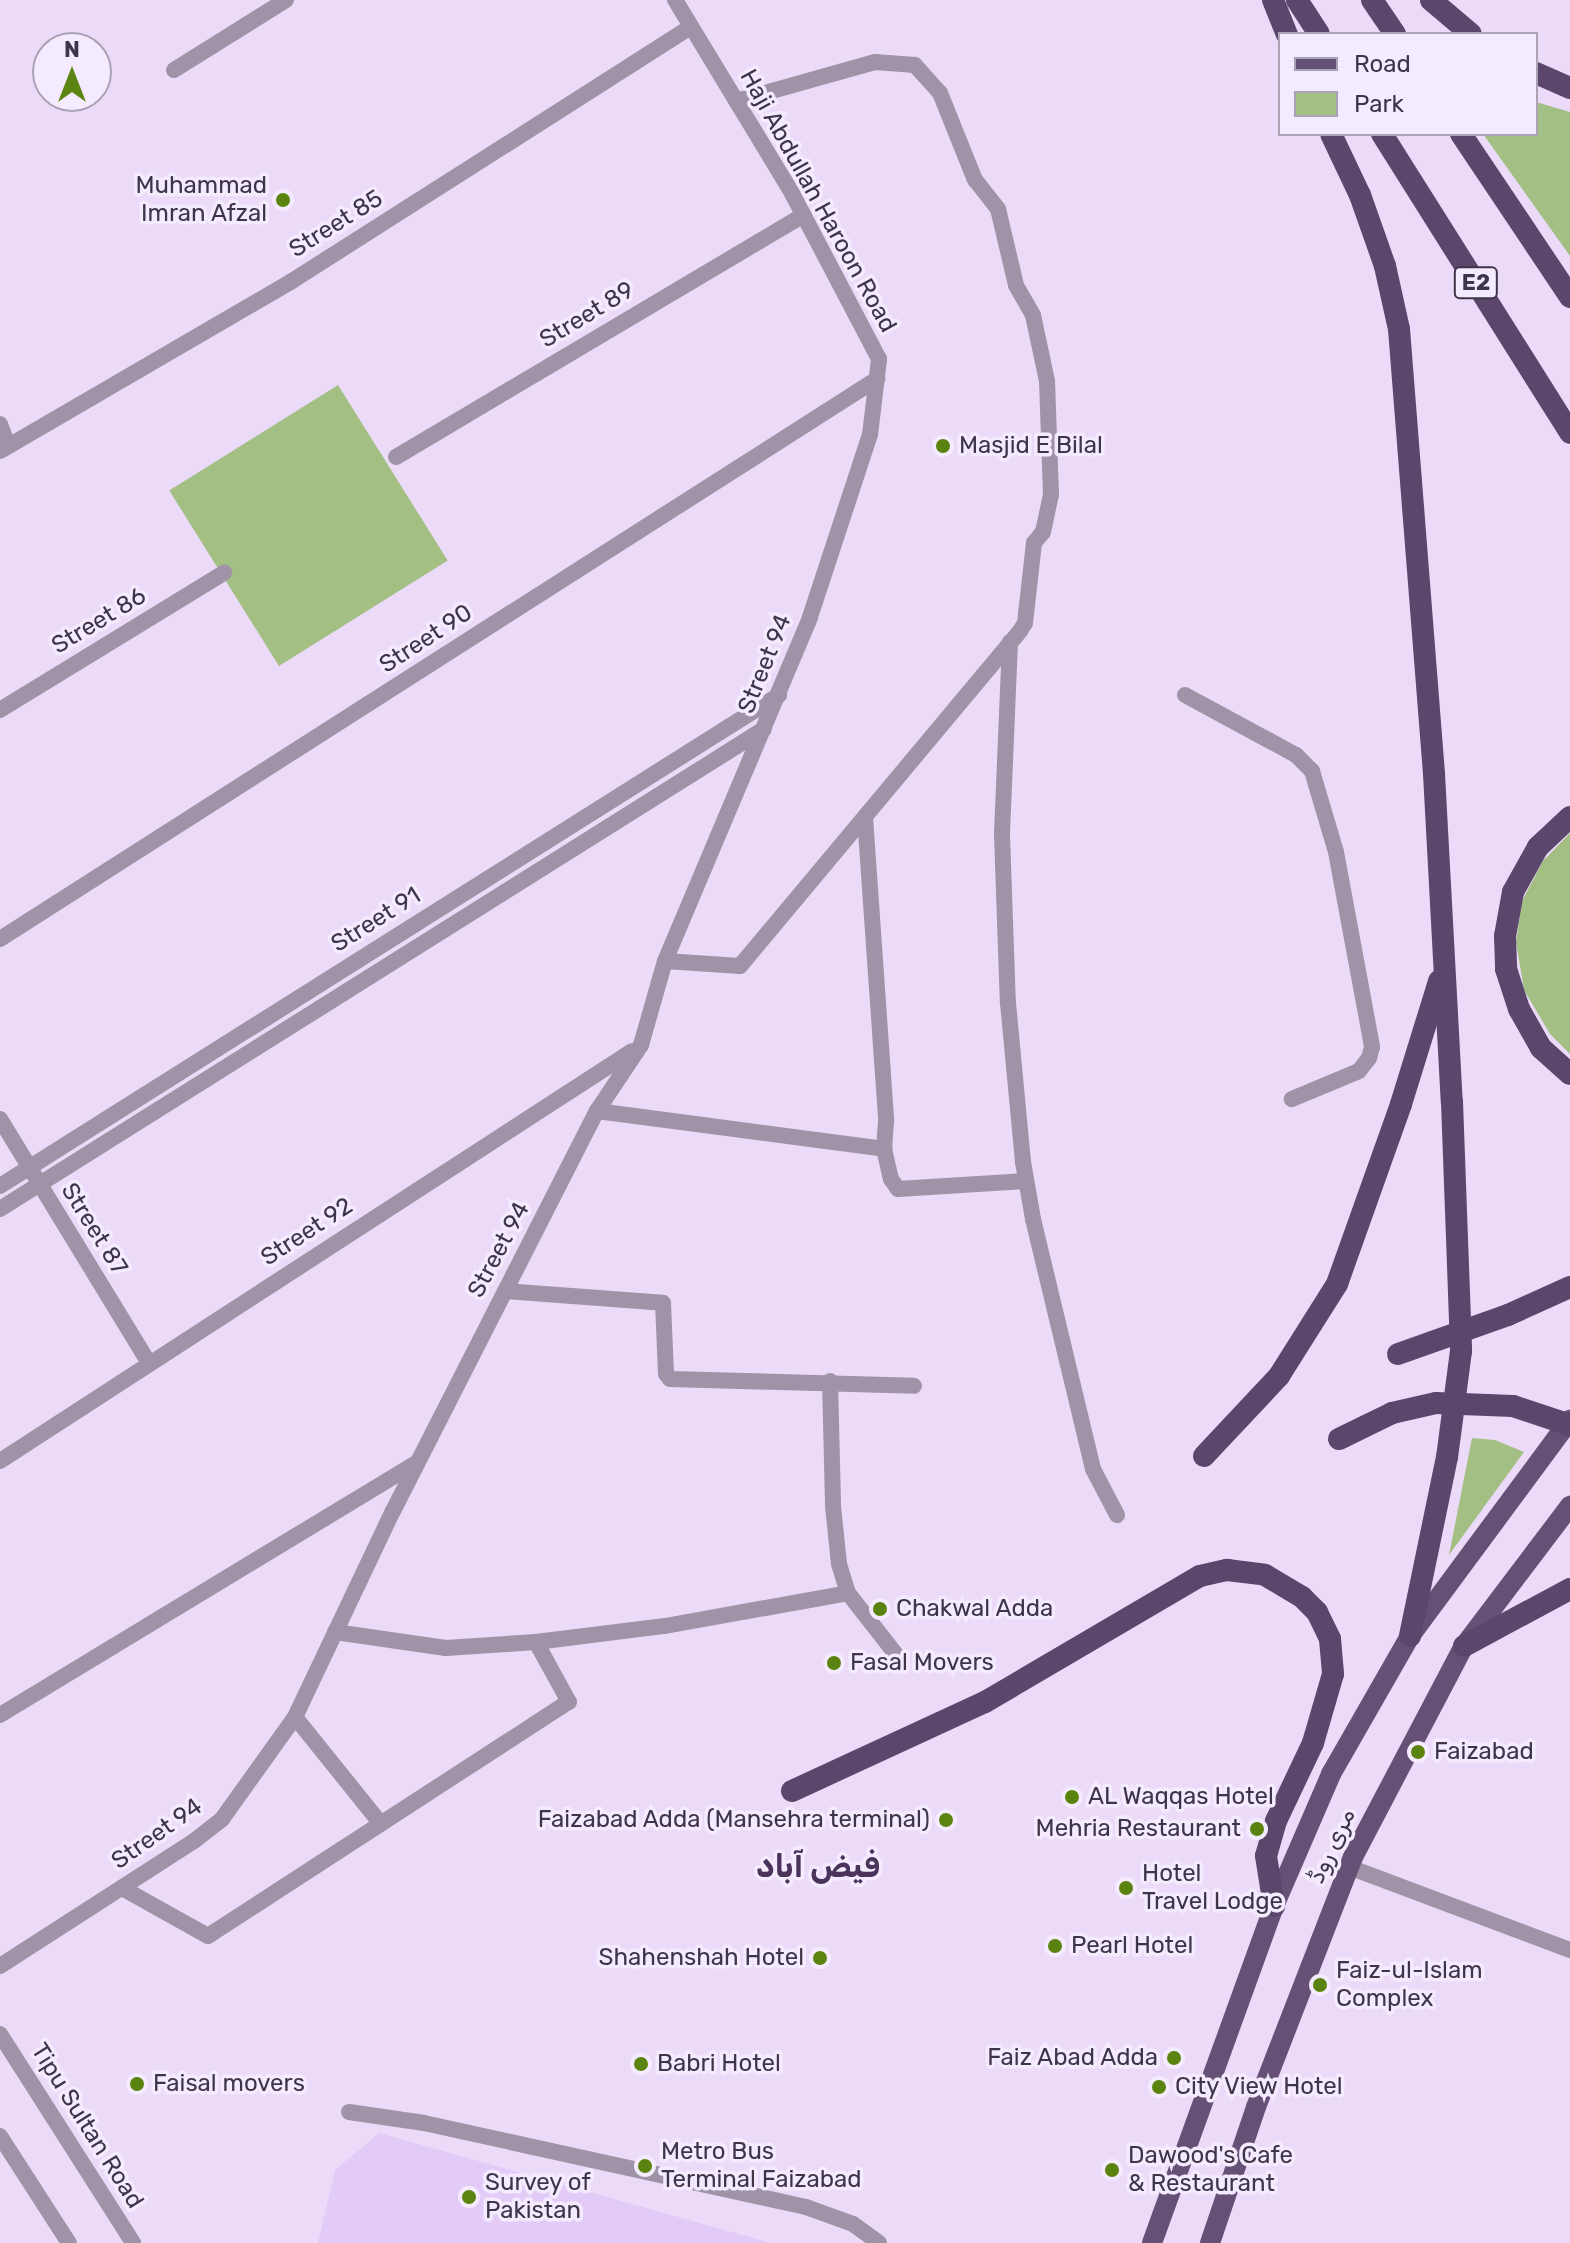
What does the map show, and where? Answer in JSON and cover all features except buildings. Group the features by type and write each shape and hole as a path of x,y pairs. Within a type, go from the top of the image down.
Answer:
{"highway":[{"path":"1273,0 1286,32"},
{"path":"1297,0 1318,32"},
{"path":"1372,0 1394,32"},
{"path":"1431,0 1469,32"},
{"path":"1538,74 1570,88"},
{"path":"1332,136 1360,195 1385,266 1399,329 1423,618 1444,964 1461,1351 1447,1457 1410,1636"},
{"name":"E2","path":"1383,136 1570,433"},
{"path":"1462,136 1570,297"},
{"path":"1570,817 1538,847 1513,892 1505,936 1506,969 1519,1009 1541,1048 1570,1074"},
{"path":"1204,1456 1279,1376 1337,1284 1401,1104 1444,964"},
{"path":"1398,1354 1508,1315 1570,1287"},
{"path":"1339,1439 1392,1413 1436,1403 1513,1406 1570,1422"},
{"path":"792,1791 985,1702 1200,1576 1227,1570 1265,1575 1302,1597 1317,1612 1330,1639 1333,1674 1313,1743 1276,1821 1266,1856 1274,1906"},
{"path":"1464,1646 1570,1589"}],"main road":[{"path":"1152,2243 1274,1906 1331,1774 1410,1636 1570,1422"},
{"name":"مری روڈ","path":"1210,2243 1256,2107 1349,1867 1464,1646 1570,1506"}],"street":[{"path":"174,70 286,0"},
{"name":"Haji Abdullah Haroon Road","path":"675,0 803,215 879,359 870,435"},
{"name":"Street 85","path":"4,448 292,281 691,27"},
{"path":"665,961 740,966 1010,642 1025,623 1034,543 1043,532 1051,495 1047,381 1033,315 1016,285 998,209 975,180 940,93 915,65 875,62 736,101"},
{"name":"Street 89","path":"396,457 803,215"},
{"name":"Street 90","path":"0,939 877,379"},
{"path":"0,424 4,448"},
{"name":"Street 94","path":"0,1966 222,1819 295,1717 417,1462 597,1111 641,1045 665,961 810,617 870,435"},
{"name":"Street 86","path":"0,710 224,573"},
{"path":"1010,642 1002,835 1008,1003 1026,1181 1093,1469 1117,1515"},
{"name":"Street 91","path":"0,1186 779,695"},
{"path":"1185,695 1296,755 1312,771 1336,852 1372,1047 1369,1058 1359,1071 1292,1099"},
{"path":"0,1209 764,729"},
{"path":"865,817 886,1121 884,1149 891,1179 898,1189 1026,1181"},
{"name":"Street 92","path":"0,1461 641,1045"},
{"path":"597,1111 884,1149"},
{"name":"Street 87","path":"0,1119 149,1363"},
{"path":"505,1291 663,1303 666,1374 670,1379 830,1381 914,1386"},
{"path":"830,1381 833,1506 839,1564 848,1593 898,1657"},
{"path":"0,1715 417,1462"},
{"path":"335,1632 446,1648 536,1642 665,1626 848,1593"},
{"path":"122,1888 208,1936 569,1702 536,1642"},
{"path":"295,1717 381,1824"},
{"path":"1349,1867 1570,1950"},
{"name":"Tipu Sultan Road","path":"0,2034 133,2243"},
{"path":"349,2112 424,2123 806,2207 853,2224 879,2243"},
{"path":"0,2136 69,2243"}],"shaded area":[{"name":"Survey of Pakistan","path":"379,2133 771,2243 318,2243 335,2170"}],"green space":[{"path":"1538,103 1570,112 1570,256 1484,136 1538,136"},
{"path":"338,385 448,561 279,666 169,490"},
{"path":"1570,833 1570,1054 1550,1034 1524,990 1516,942 1522,901 1543,861"},
{"path":"1472,1438 1495,1440 1524,1452 1449,1555"}],"place":[{"name":"Muhammad Imran Afzal","path":"283,200"},
{"name":"Masjid E Bilal","path":"943,446"},
{"name":"Chakwal Adda","path":"880,1609"},
{"name":"Fasal Movers","path":"834,1663"},
{"name":"Faizabad","path":"1418,1752"},
{"name":"AL Waqqas Hotel","path":"1072,1797"},
{"name":"Faizabad Adda (Mansehra terminal)","path":"946,1820"},
{"name":"Mehria Restaurant","path":"1257,1829"},
{"name":"Hotel Travel Lodge","path":"1126,1888"},
{"name":"Pearl Hotel","path":"1055,1946"},
{"name":"Shahenshah Hotel","path":"820,1958"},
{"name":"Faiz-ul-Islam Complex","path":"1320,1985"},
{"name":"Faiz Abad Adda","path":"1174,2058"},
{"name":"Babri Hotel","path":"641,2064"},
{"name":"Faisal movers","path":"137,2084"},
{"name":"City View Hotel","path":"1159,2087"},
{"name":"Metro Bus Terminal Faizabad","path":"645,2166"},
{"name":"Dawood's Cafe & Restaurant","path":"1112,2170"},
{"name":"Survey of Pakistan","path":"469,2197"}],"district":[{"name":"فیض آباد","path":"818,1866"}]}
